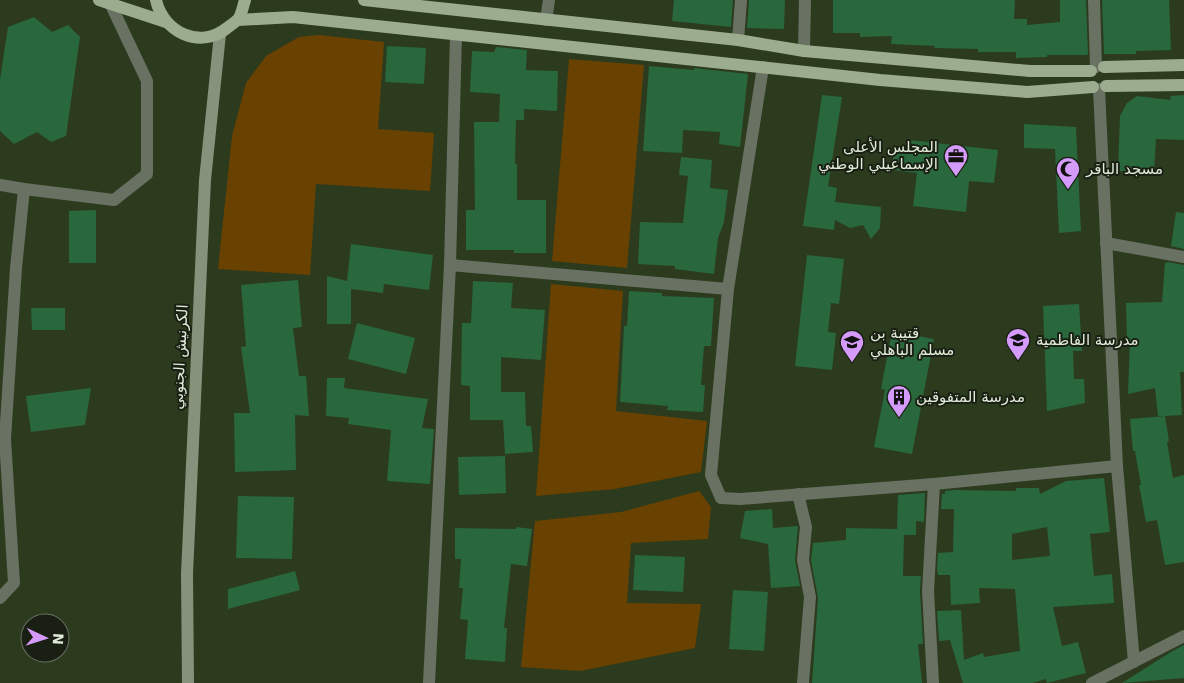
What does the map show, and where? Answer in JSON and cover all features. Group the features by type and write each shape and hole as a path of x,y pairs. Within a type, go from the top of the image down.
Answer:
{"main road":[{"path":"156,0 158,10 166,22 177,32 190,37 206,38 220,34 238,20 245,0"},
{"path":"364,0 464,6 546,20 738,40 804,51 1030,71 1184,65"},
{"path":"104,1 166,22"},
{"path":"238,20 293,17 880,80 1027,92 1184,84"},
{"name":"الكرنيش الجنوبي","path":"188,683 187,574 205,180 220,34"},
{"path":"1097,68 1088,77 1099,87"},
{"path":"1097,68 1110,72 1111,76 1109,84 1099,87"}],"street":[{"path":"546,20 549,0"},
{"path":"738,40 741,0"},
{"path":"804,51 805,0"},
{"path":"1094,0 1097,68"},
{"path":"0,184 24,189 114,200 147,174 147,81 104,1"},
{"path":"429,683 450,266 456,35"},
{"path":"763,67 728,289 712,475 721,498 740,499 934,484 1117,466"},
{"path":"1099,87 1117,466 1134,662"},
{"path":"0,598 14,583 5,439 16,268 24,189"},
{"path":"1106,243 1184,257"},
{"path":"450,266 728,289"},
{"path":"933,683 928,591 934,484"},
{"path":"798,494 806,527 803,560 810,596 803,683"},
{"path":"1093,683 1184,636"}],"shaded area":[{"path":"319,35 384,42 378,129 434,133 430,191 316,184 310,275 218,269 232,136 246,83 266,56 299,37"},
{"path":"569,59 644,65 627,268 552,261"},
{"path":"551,284 623,291 616,411 707,421 701,472 615,489 536,496"},
{"path":"699,491 711,507 708,539 631,543 627,603 701,604 695,648 580,671 521,667 535,521 621,512"}],"building":[{"path":"674,0 733,0 731,27 672,21"},
{"path":"749,0 785,0 784,29 747,28"},
{"path":"833,0 1015,0 1014,19 1027,19 1027,25 1060,22 1060,0 1086,0 1088,55 1047,55 1047,57 1016,58 1016,52 978,52 978,49 934,48 935,46 891,44 892,36 860,37 860,33 833,33"},
{"path":"1102,0 1169,0 1171,50 1136,51 1136,54 1104,54"},
{"path":"34,17 52,32 68,25 80,37 66,136 51,142 37,132 14,144 0,131 0,80 8,27"},
{"path":"387,46 426,48 424,84 385,82"},
{"path":"496,47 527,50 526,70 558,71 557,111 524,109 524,120 516,120 515,164 517,164 517,200 546,200 546,253 514,253 514,250 466,250 466,210 475,210 474,122 499,122 500,94 470,92 472,51 494,52"},
{"path":"649,66 694,70 694,68 748,74 740,147 719,144 720,132 683,130 682,153 643,151"},
{"path":"822,95 842,97 828,186 837,188 835,202 881,207 880,228 871,239 863,225 850,228 835,220 834,230 803,226"},
{"path":"1184,95 1184,140 1156,139 1154,172 1118,171 1120,116 1127,103 1137,96 1171,100 1170,96"},
{"name":"مسجد الباقر","path":"1024,124 1076,127 1081,231 1059,233 1055,149 1024,148"},
{"name":"المجلس الأعلى الإسماعيلي الوطني","path":"909,140 998,150 994,183 969,181 966,212 913,206 917,173 892,170 894,149 898,150 898,145 906,146"},
{"path":"681,157 712,160 710,188 728,190 724,222 718,238 714,274 675,269 675,266 638,264 640,222 683,223 688,176 679,175"},
{"path":"96,210 96,263 69,263 69,211"},
{"path":"1176,212 1184,213 1184,249 1171,246"},
{"path":"351,244 433,255 429,290 384,284 383,293 351,289 351,324 327,324 327,276 347,281"},
{"name":"قتيبة بن مسلم الباهلي","path":"807,255 844,259 839,304 831,303 828,332 836,333 832,370 795,366"},
{"path":"1168,262 1184,265 1184,372 1180,372 1182,415 1158,416 1155,388 1128,394 1130,340 1127,340 1126,303 1162,302 1165,263"},
{"path":"298,280 302,327 293,328 299,376 306,376 309,416 295,415 296,470 235,472 234,413 250,413 241,347 246,346 241,285"},
{"path":"473,281 513,283 511,308 545,310 541,360 501,357 501,392 525,392 526,426 531,426 533,452 505,454 503,420 470,420 470,386 461,385 462,323 471,323"},
{"path":"629,291 662,293 662,296 714,298 711,346 704,346 701,385 705,385 703,412 667,410 668,406 620,402 624,326 627,326"},
{"name":"مدرسة الفاطمية","path":"1079,304 1082,351 1073,351 1074,379 1084,379 1085,403 1047,411 1043,306"},
{"path":"31,308 65,308 65,330 32,330"},
{"path":"357,323 415,338 406,374 348,359"},
{"name":"مدرسة المتفوقين","path":"892,331 934,339 912,454 874,447 885,390 881,389"},
{"path":"327,378 345,378 344,388 428,399 422,428 434,429 430,484 387,481 391,430 348,424 349,418 326,416"},
{"path":"91,388 85,425 31,432 26,396"},
{"path":"1165,416 1173,478 1184,475 1184,562 1165,565 1157,520 1146,522 1135,451 1133,451 1130,419"},
{"path":"505,456 506,493 459,495 458,457"},
{"path":"1104,478 1110,532 1090,534 1094,576 1112,574 1114,603 1053,607 1062,646 1078,642 1086,673 1047,683 1046,679 1032,683 963,683 950,640 939,641 937,611 961,610 964,660 983,653 984,657 1020,651 1015,589 979,588 980,603 951,605 950,575 938,575 937,569 938,553 953,552 954,509 941,509 942,494 945,494 945,491 955,490 1016,491 1016,488 1039,488 1040,494 1066,481","holes":["1047,527 1050,556 1012,560 1012,534"]},
{"path":"925,493 924,522 916,521 916,535 904,535 903,576 921,576 923,644 918,644 922,683 812,683 818,598 811,560 813,543 846,540 846,528 897,529 898,495"},
{"path":"238,496 294,497 292,559 236,558"},
{"path":"772,509 773,528 798,526 795,560 800,586 771,588 768,544 740,538 745,511"},
{"path":"516,527 532,529 527,566 511,564 504,628 507,628 505,662 465,659 468,620 460,619 463,588 459,588 461,559 455,559 455,528 516,529"},
{"path":"635,555 685,557 683,592 633,590"},
{"path":"295,571 300,590 228,609 228,589"},
{"path":"733,590 768,592 764,651 729,649"},
{"path":"1184,645 1184,678 1122,683 1171,652"}],"place":[{"name":"المجلس الأعلى الإسماعيلي الوطني","path":"956,177"},
{"name":"مسجد الباقر","path":"1068,190"},
{"name":"مدرسة الفاطمية","path":"1018,361"},
{"name":"قتيبة بن مسلم الباهلي","path":"852,363"},
{"name":"مدرسة المتفوقين","path":"899,418"}]}
